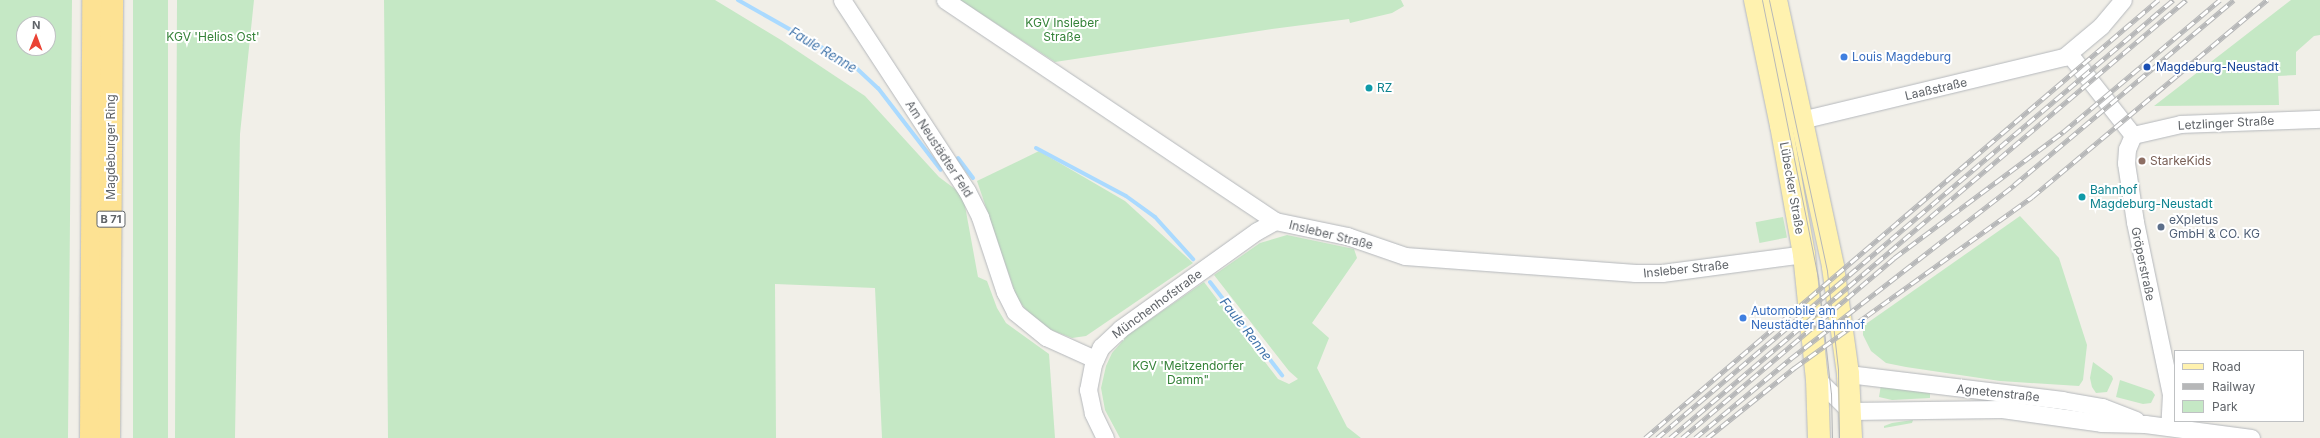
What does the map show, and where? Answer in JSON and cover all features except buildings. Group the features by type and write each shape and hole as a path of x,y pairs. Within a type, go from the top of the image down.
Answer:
{"highway":[{"name":"Magdeburger Ring","path":"91,438 93,0"},
{"name":"Magdeburger Ring","path":"109,438 112,0"}],"main road":[{"name":"Lübecker Straße","path":"1755,0 1781,125 1804,254 1824,386 1819,413 1819,438"},
{"name":"Lübecker Straße","path":"1776,0 1832,262 1848,374 1851,438"},
{"path":"1824,386 1848,374"}],"street":[{"name":"Am Neustädter Feld","path":"842,0 967,191 980,217 1001,281 1012,308 1037,332 1095,359"},
{"name":"Insleber Straße","path":"945,0 1275,221 1354,238 1400,255 1620,272 1662,273 1804,254"},
{"path":"2123,0 2101,26 2070,55 2133,135"},
{"name":"Laaßstraße","path":"1801,120 1955,85 2070,55"},
{"name":"Letzlinger Straße","path":"2133,135 2181,124 2320,119"},
{"name":"Gröperstraße","path":"2133,135 2127,149 2126,163 2134,222 2171,394 2169,426"},
{"name":"Münchenhofstraße","path":"1106,438 1096,422 1090,399 1089,384 1095,359 1105,343 1120,329 1257,231 1275,221"},
{"name":"Agnetenstraße","path":"1848,374 2102,407 2144,431"},
{"path":"1824,386 1850,411"},
{"name":"Agnetenstraße","path":"1850,411 1915,412 1987,408 2101,423 2144,431 2169,426 2252,438"}],"green space":[{"path":"0,0 72,0 68,438 0,438"},
{"path":"133,0 168,0 168,438 133,438"},
{"name":"KGV 'Helios Ost'","path":"177,0 254,0 240,134 235,438 175,438"},
{"path":"384,0 715,0 781,40 865,96 939,177 963,195 978,277 987,281 997,308 1006,323 1049,354 1055,438 882,438 875,288 775,284 776,438 388,438"},
{"name":"KGV Insleber Straße","path":"960,0 1401,0 1404,6 1392,13 1350,23 1349,19 1272,29 1055,62"},
{"path":"2291,0 2320,0 2320,35 2314,36 2296,52 2296,75 2278,76 2279,105 2154,106"},
{"path":"1039,151 1125,201 1193,263 1086,336 1072,338 1051,330 1026,310 1017,298 977,181"},
{"path":"2020,216 2059,258 2087,345 2083,380 2079,386 2000,381 1906,367 1886,363 1871,351 1863,335 1863,326"},
{"path":"1783,217 1787,238 1760,243 1756,222"},
{"name":"KGV 'Meitzendorfer Damm\"","path":"1287,235 1354,249 1357,258 1312,323 1329,338 1317,368 1347,427 1361,438 1120,438 1105,410 1101,388 1106,366 1112,353 1128,335 1204,282 1278,379 1289,384 1298,379 1289,371 1214,275 1260,243"},
{"path":"2093,362 2112,376 2113,379 2107,392 2096,393 2092,387 2090,378"},
{"path":"2120,380 2152,391 2155,395 2151,403 2143,404 2116,397"},
{"path":"1881,385 1930,393 1930,398 1892,400 1879,397"},
{"path":"1913,420 1912,423 1884,428 1884,426 1892,423"}],"waterway":[{"name":"Faule Renne","path":"738,0 853,65 878,88 941,170"},
{"name":"Faule Renne","path":"1036,148 1126,196 1155,217 1193,259"},
{"name":"Faule Renne","path":"958,158 973,178"},
{"name":"Faule Renne","path":"1210,282 1282,375"}],"tram line":[{"path":"1762,0 1818,278 1831,393 1832,438"},
{"path":"1769,0 1827,271 1838,369 1839,438"}],"railway":[{"path":"1645,438 2158,0"},
{"path":"1657,438 2173,0"},
{"path":"1670,438 2186,0"},
{"path":"1682,438 1894,258 2063,132 2220,0"},
{"path":"1695,438 1790,359 2014,185 2234,0"},
{"path":"1707,438 1794,368 2032,197 2267,0"}],"place":[{"name":"Louis Magdeburg","path":"1844,57"},
{"name":"Magdeburg-Neustadt","path":"2147,67"},
{"name":"RZ","path":"1369,88"},
{"name":"StarkeKids","path":"2142,161"},
{"name":"Bahnhof Magdeburg-Neustadt","path":"2082,197"},
{"name":"eXpletus GmbH & CO. KG","path":"2161,227"},
{"name":"Automobile am Neustädter Bahnhof","path":"1743,318"}]}
